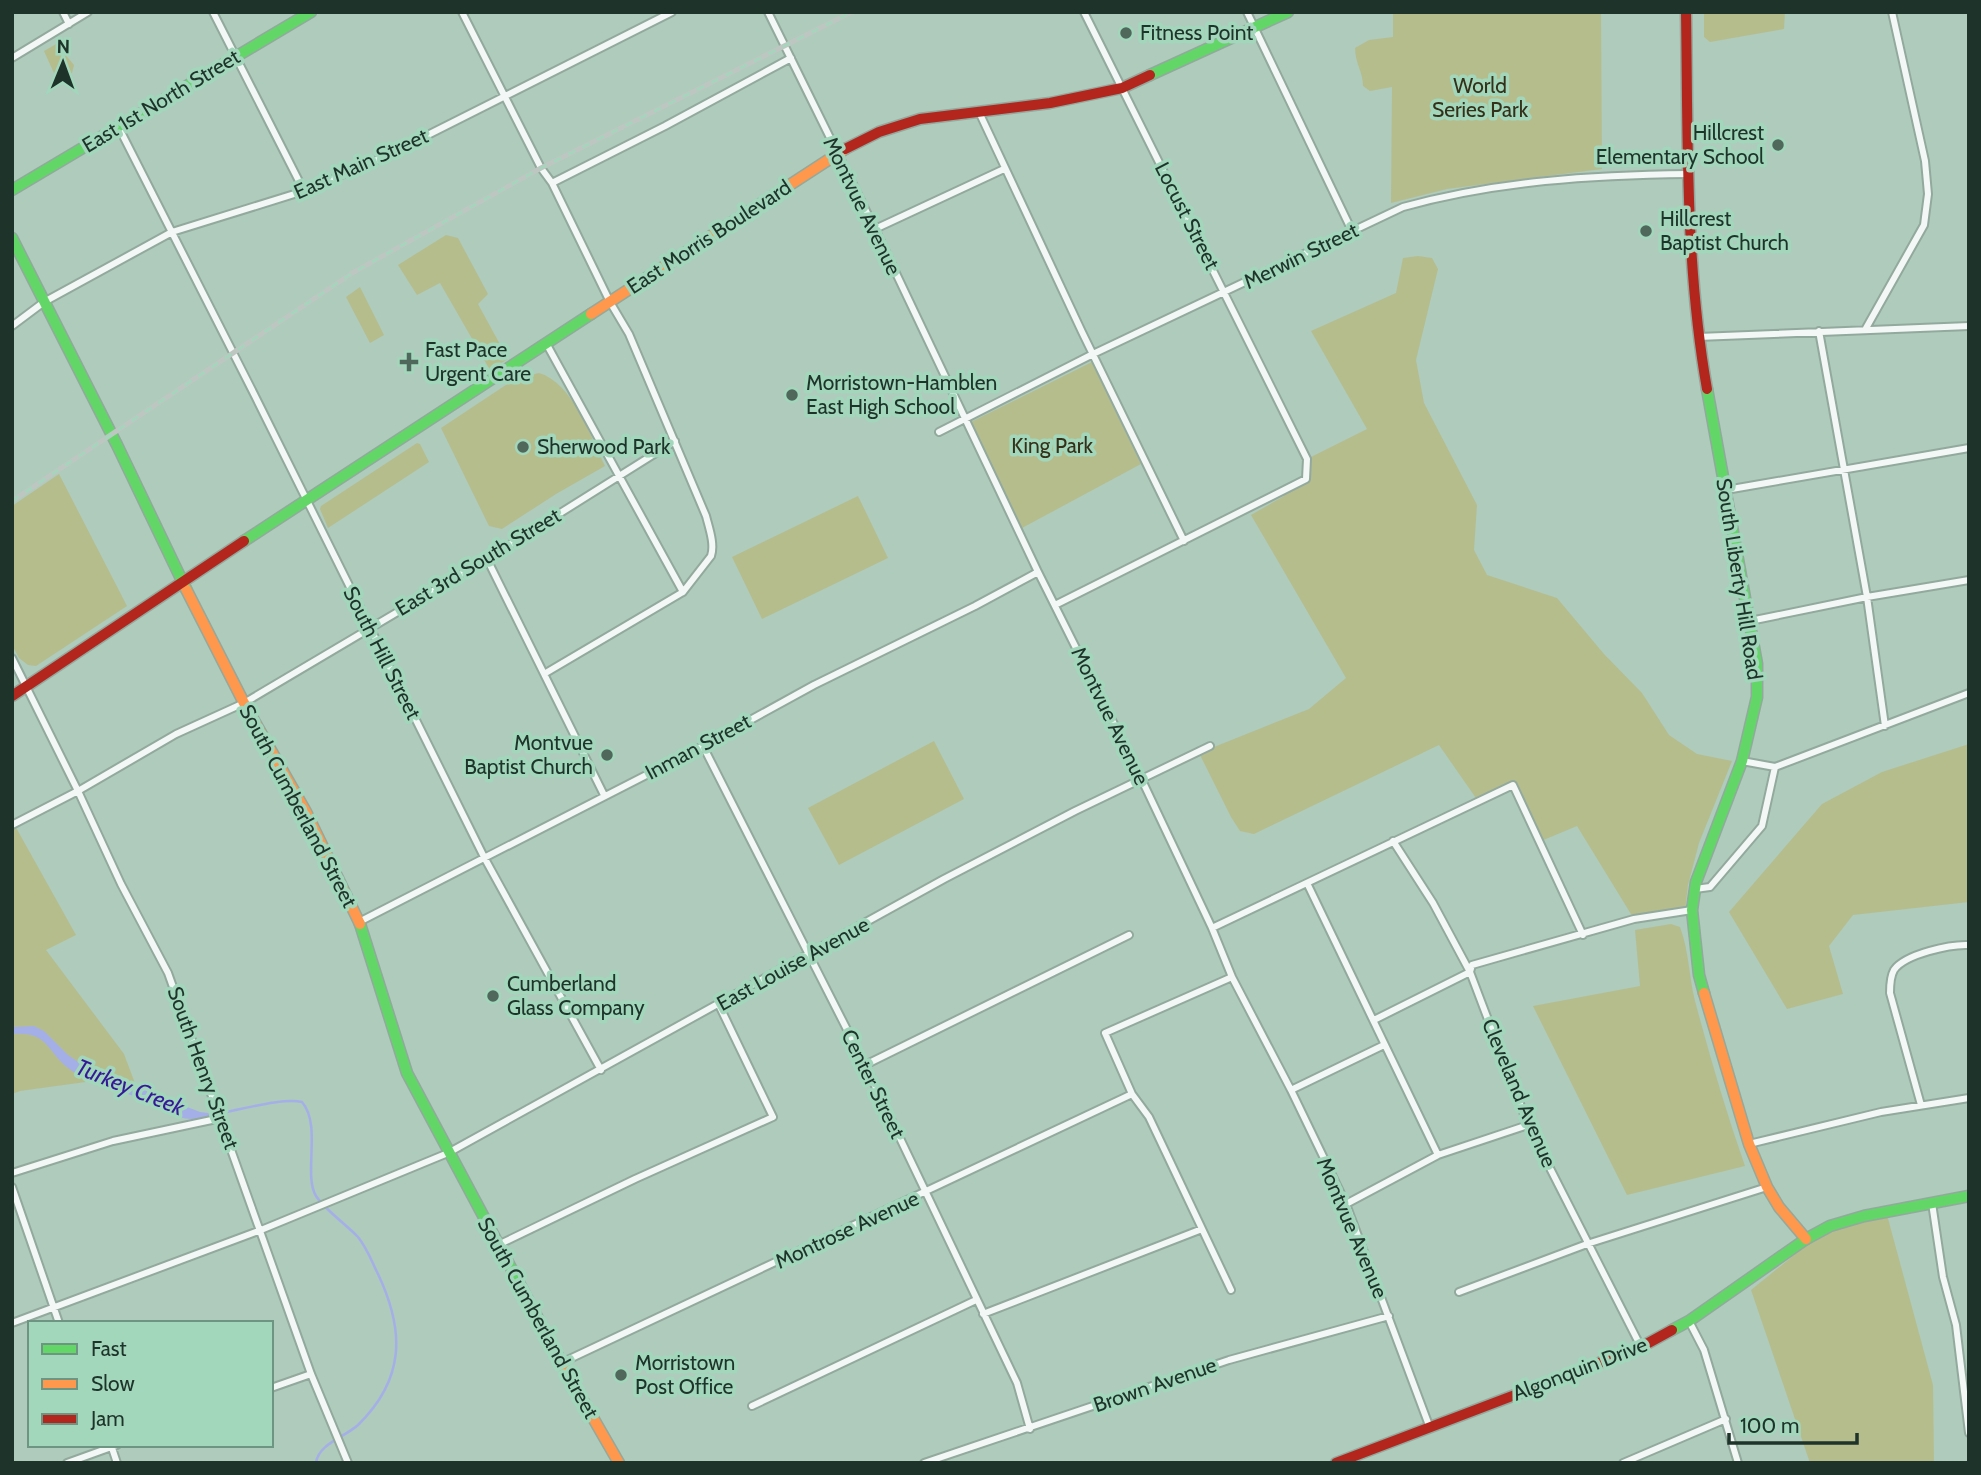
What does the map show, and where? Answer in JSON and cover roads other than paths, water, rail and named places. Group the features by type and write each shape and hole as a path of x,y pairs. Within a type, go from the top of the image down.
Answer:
{"main road":[{"name":"East 1st North Street","path":"12,190 311,12"},
{"name":"East Morris Boulevard","path":"12,696 837,153 879,132 920,119 1050,103 1122,88 1288,12"},
{"name":"South Liberty Hill Road","path":"1686,12 1689,174 1698,337 1757,664 1757,696 1742,761 1695,889 1692,910 1699,975 1749,1144 1767,1187 1779,1207 1806,1239"},
{"name":"South Cumberland Street","path":"12,238 118,447 182,582 244,703 306,812 359,922 407,1073 561,1363 619,1463"},
{"name":"Algonquin Drive","path":"1336,1463 1641,1347 1689,1321 1806,1239 1847,1220 1969,1196"}],"street":[{"path":"63,12 69,24"},
{"path":"12,58 88,12"},
{"path":"213,12 304,191"},
{"path":"462,12 541,168 552,183 610,302 629,334 709,525 713,551 683,592 544,674"},
{"name":"Montvue Avenue","path":"768,12 875,229 1038,572 1141,778 1212,928 1232,977 1292,1090 1346,1204 1430,1428"},
{"name":"Locust Street","path":"1084,12 1307,459 1306,479 1184,541"},
{"path":"1247,12 1352,231"},
{"path":"1865,330 1924,225 1928,194 1925,161 1892,12"},
{"name":"East Main Street","path":"12,326 44,302 172,232 304,191 386,156 669,13"},
{"path":"552,183 791,58"},
{"path":"979,112 1184,541 1055,606"},
{"name":"South Hill Street","path":"118,126 484,857 601,1070"},
{"path":"875,229 1004,169"},
{"name":"Merwin Street","path":"939,432 1093,354 1403,207 1446,195 1602,175 1689,174"},
{"path":"1698,337 1969,326"},
{"path":"1819,331 1867,597 1885,726"},
{"path":"546,343 683,592"},
{"name":"East 3rd South Street","path":"12,825 78,791 176,734 244,703 488,559 675,441"},
{"path":"1726,490 1969,448"},
{"path":"488,559 604,795"},
{"name":"Inman Street","path":"359,922 703,746 814,685 1038,572"},
{"path":"1749,621 1969,580"},
{"name":"South Henry Street","path":"12,658 121,884 168,973 311,1374 348,1463"},
{"path":"1742,761 1775,767 1969,693"},
{"name":"Center Street","path":"703,746 865,1065 1017,1383 1030,1429"},
{"name":"East Louise Avenue","path":"12,1323 261,1230 448,1153 962,870 1141,778 1210,746"},
{"path":"1695,889 1710,887 1762,825 1775,767"},
{"path":"1212,928 1513,785 1583,934"},
{"name":"Cleveland Avenue","path":"1393,841 1433,902 1469,972 1528,1125 1641,1347"},
{"path":"1307,883 1438,1155"},
{"path":"1374,1020 1469,972 1472,965 1634,919 1692,910"},
{"path":"865,1065 1129,935"},
{"path":"1921,1105 1890,993 1891,981 1895,970 1903,962 1954,944 1969,945"},
{"path":"1231,1290 1149,1118 1132,1094 1105,1033 1232,977"},
{"path":"499,1245 635,1179 773,1117 719,1005"},
{"path":"1292,1090 1384,1045"},
{"name":"Montrose Avenue","path":"561,1363 1132,1094"},
{"path":"1749,1144 1881,1112 1969,1098"},
{"path":"12,1173 113,1141 221,1118"},
{"path":"1346,1204 1438,1155 1528,1125"},
{"path":"12,1187 58,1321"},
{"path":"1459,1292 1587,1244 1767,1187"},
{"path":"1932,1203 1943,1278 1956,1325 1969,1433"},
{"path":"983,1314 1202,1228"},
{"path":"752,1406 976,1300"},
{"name":"Brown Avenue","path":"924,1463 1229,1360 1389,1317"},
{"path":"1689,1321 1704,1350 1738,1463"},
{"path":"273,1387 311,1374"},
{"path":"1623,1463 1726,1419"},
{"path":"67,1463 110,1447"}],"water":[{"name":"Turkey Creek","path":"34,1026 44,1031 68,1055 87,1068 208,1113 210,1117 183,1118 92,1081 68,1068 40,1039 24,1034 12,1034 12,1027"}],"waterway":[{"name":"Turkey Creek","path":"208,1115 270,1103 302,1102 311,1123 312,1187 325,1206 361,1241 387,1295 393,1315 396,1354 385,1390 358,1425 327,1446 318,1456 316,1463"}],"railway":[{"path":"12,501 354,272 541,168 852,12"}],"place":[{"name":"Fitness Point","path":"1126,33"},
{"name":"Hillcrest Elementary School","path":"1778,145"},
{"name":"Hillcrest Baptist Church","path":"1646,231"},
{"name":"Fast Pace Urgent Care","path":"409,362"},
{"name":"Morristown-Hamblen East High School","path":"792,395"},
{"name":"Sherwood Park","path":"523,447"},
{"name":"Montvue Baptist Church","path":"607,755"},
{"name":"Cumberland Glass Company","path":"493,996"},
{"name":"Morristown Post Office","path":"621,1375"}],"park label":[{"name":"World Series Park","path":"1480,98"},
{"name":"King Park","path":"1052,446"}]}
